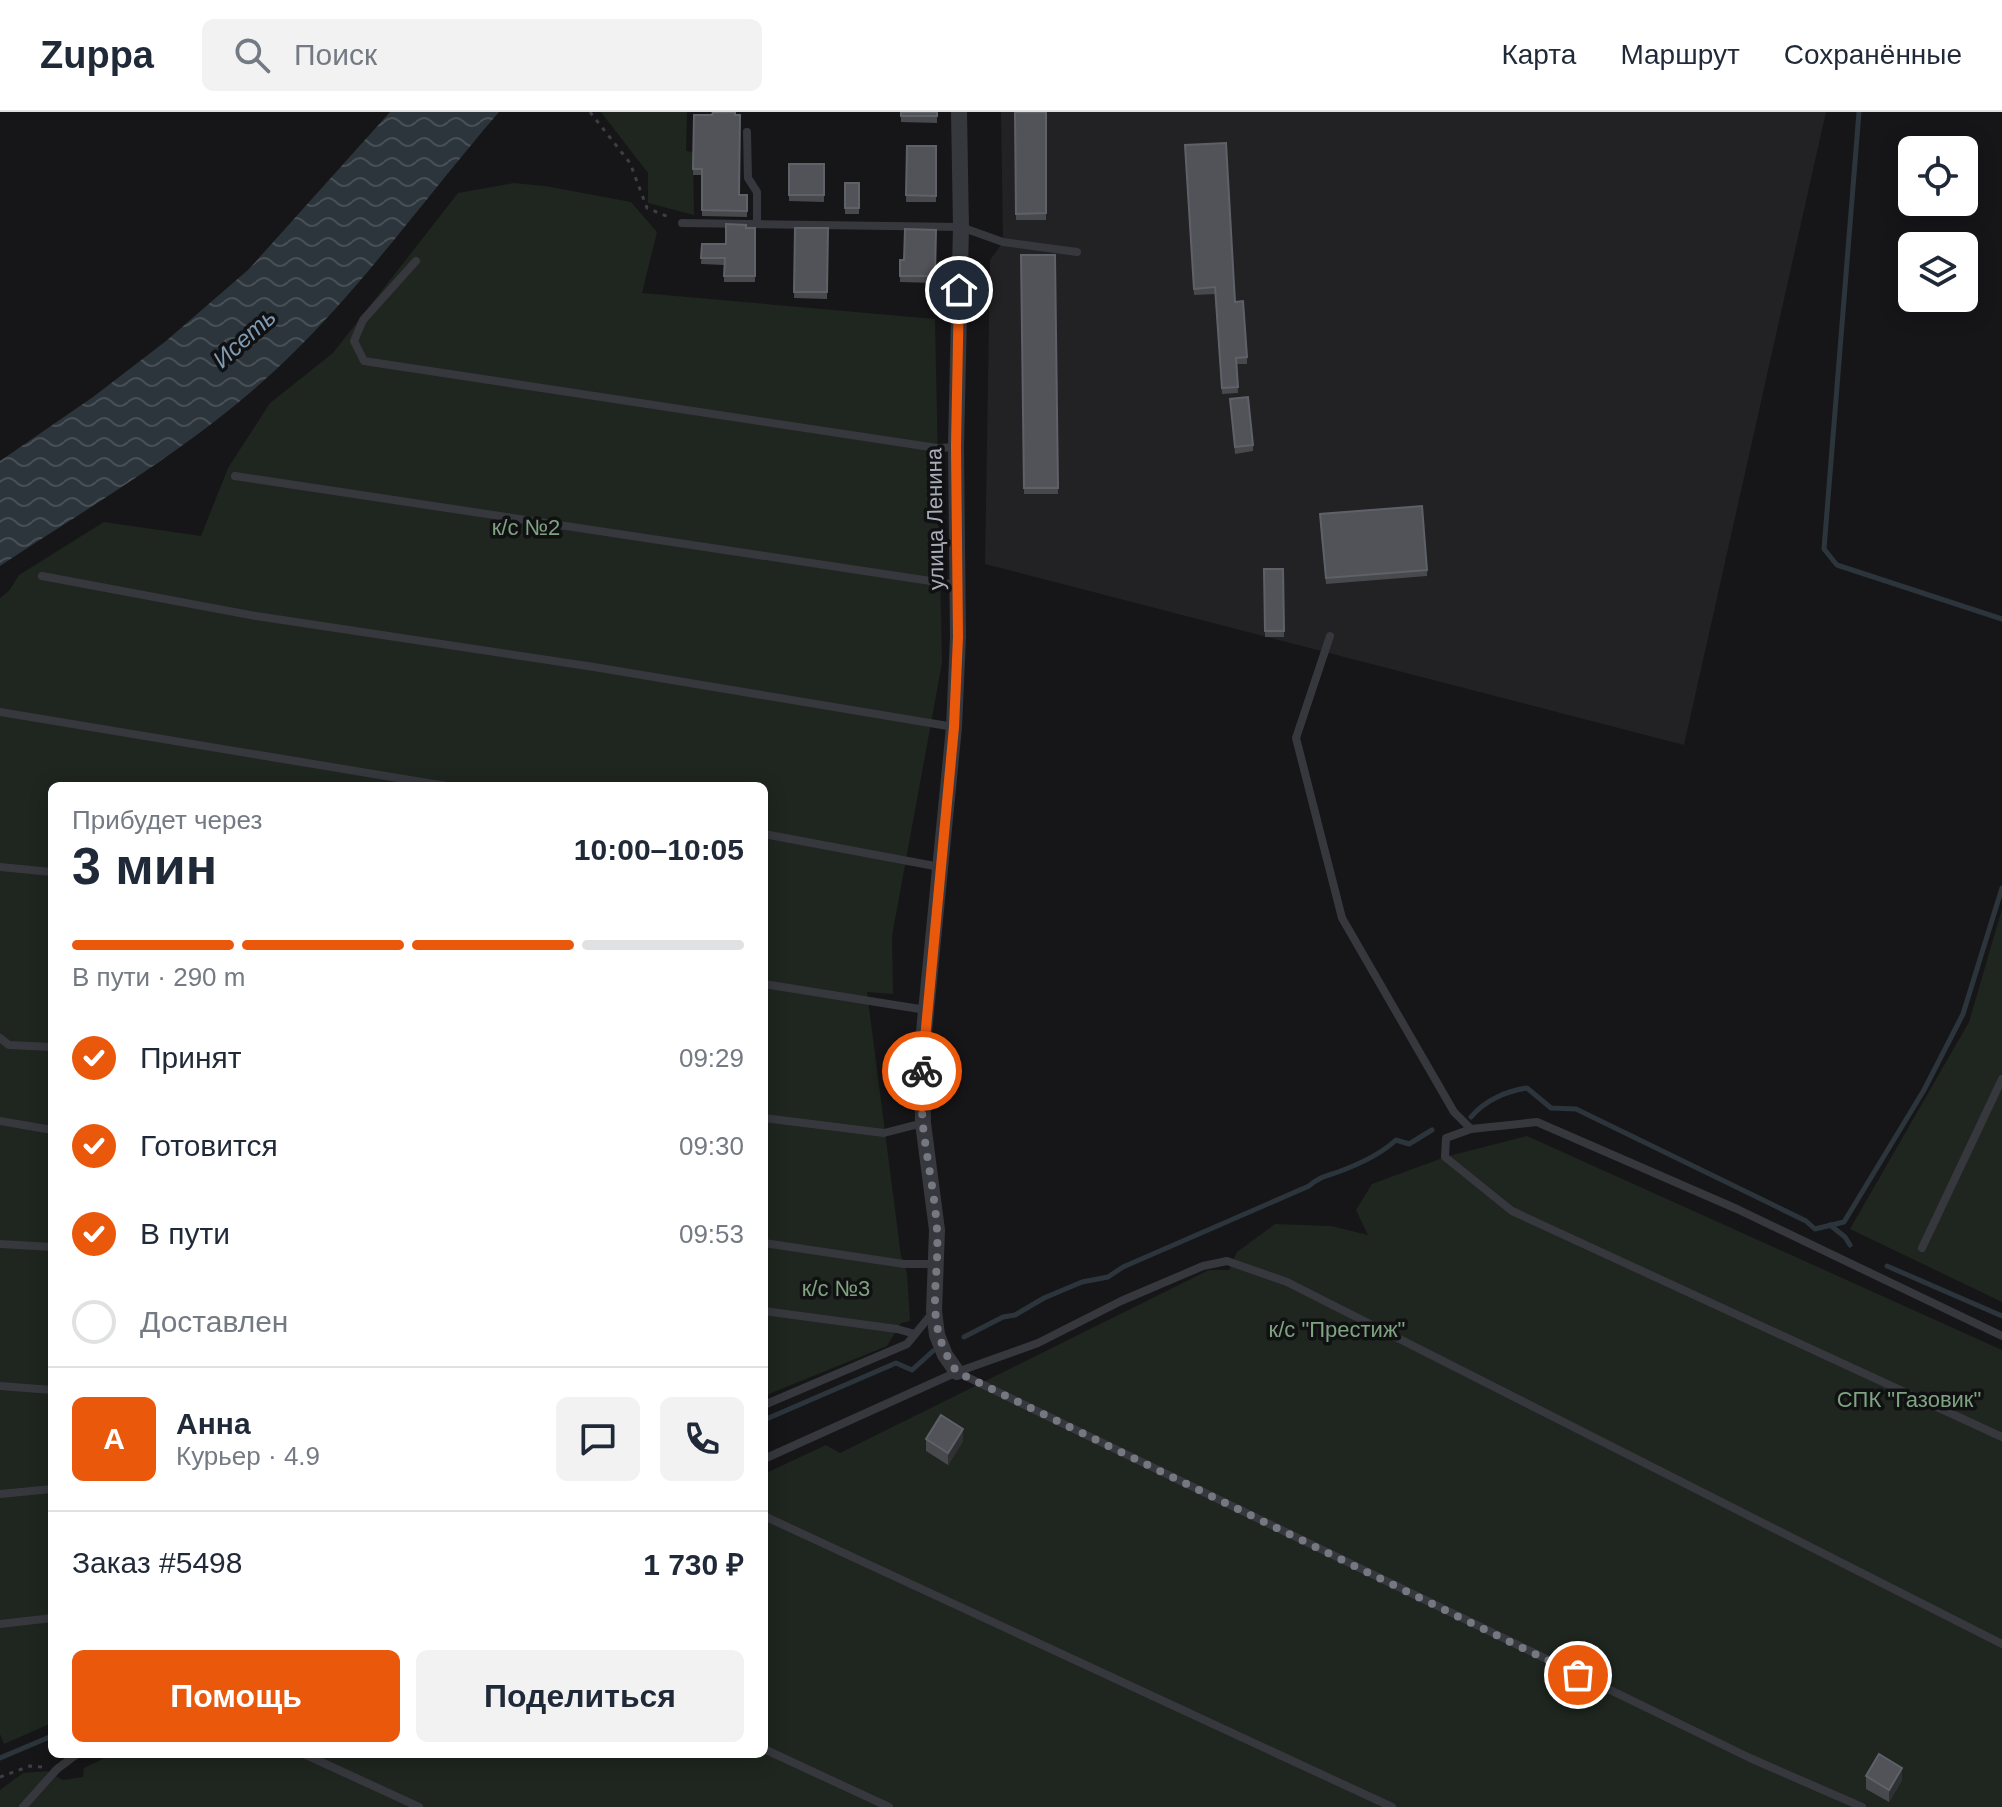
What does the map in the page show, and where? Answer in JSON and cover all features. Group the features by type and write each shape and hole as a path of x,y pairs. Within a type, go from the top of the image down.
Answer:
{"street":[{"name":"улица Ленина","path":"957,1372 945,1355 937,1335 934,1311 937,1230 923,1123 922,1052 954,727 958,637 959,112"}],"lane":[{"path":"747,132 748,178 757,192 757,224"},
{"path":"682,223 961,227 1003,242 1077,252"},
{"path":"416,261 363,320 354,341 364,361 937,448 956,446"},
{"path":"235,476 958,585"},
{"path":"42,576 256,616 594,667 954,727"},
{"path":"1330,636 1296,738 1342,918 1454,1112 1471,1129"},
{"path":"0,712 422,782"},
{"path":"768,835 940,867"},
{"path":"0,867 48,872"},
{"path":"768,985 926,1010"},
{"path":"0,1038 9,1045 48,1047"},
{"path":"1922,1248 2002,1079"},
{"path":"768,1118 884,1133 923,1123"},
{"path":"0,1121 48,1129"},
{"path":"2002,1336 1737,1209 1537,1122 1471,1129 1446,1138 1445,1157 1512,1211 2002,1437"},
{"path":"0,1244 48,1247"},
{"path":"768,1244 904,1264 936,1264"},
{"path":"768,1457 957,1372 1038,1343 1121,1301 1203,1266 1232,1262 1287,1282 2002,1644"},
{"path":"768,1403 907,1344 934,1311"},
{"path":"768,1312 915,1334"},
{"path":"957,1372 1750,1758 1862,1807"},
{"path":"0,1386 48,1390"},
{"path":"0,1494 48,1489"},
{"path":"768,1518 1392,1807"},
{"path":"0,1624 48,1618"},
{"path":"768,1751 889,1807"},
{"path":"23,1807 57,1769 72,1758"},
{"path":"313,1758 419,1807"}],"path":[{"path":"590,112 630,163 647,208 682,223"},
{"path":"0,1777 30,1766 57,1769"}],"shaded area":[{"path":"1001,112 1826,112 1684,745 985,564 990,260 1003,242"}],"green space":[{"path":"601,112 687,112 686,151 693,152 694,215 648,203 648,173"},
{"name":"к/с №2","path":"514,183 631,202 657,232 642,293 935,319 942,663 892,936 893,994 867,992 901,1256 907,1273 910,1321 901,1323 887,1346 768,1394 768,782 48,782 48,1725 4,1744 0,1734 0,598 9,591 19,575 104,522 201,536 228,468 270,403 333,353 458,193"},
{"path":"2002,909 2002,1302 1850,1229 1969,1022"},
{"path":"1527,1136 2002,1350 2002,1807 0,1807 0,1790 23,1773 47,1771 63,1780 83,1777 84,1768 105,1758 768,1758 768,1472 826,1445 840,1453 1209,1270 1229,1270 1237,1252 1275,1224 1331,1226 1368,1235 1356,1210 1372,1184 1445,1157"}],"water":[{"name":"Исеть","path":"390,112 499,112 342,302 285,361 183,445 0,566 0,461 93,397 166,341 249,269"}],"building":[{"path":"713,112 735,112 735,115 740,115 739,195 747,195 747,211 702,210 702,169 693,169 694,115 712,115"},
{"path":"901,112 937,112 937,116 901,116"},
{"path":"1015,112 1046,112 1046,213 1016,214"},
{"path":"1226,143 1235,302 1243,301 1247,357 1236,358 1238,387 1222,388 1215,287 1194,289 1185,145"},
{"path":"907,146 936,146 936,196 906,195"},
{"path":"789,164 824,164 824,195 789,195"},
{"path":"845,183 859,183 859,208 845,208"},
{"path":"726,224 755,228 755,276 724,276 725,258 701,258 702,244 726,244"},
{"path":"795,228 828,228 827,292 794,292"},
{"path":"905,229 936,230 935,276 900,276"},
{"path":"1021,255 1055,255 1058,488 1024,488"},
{"path":"1248,397 1253,445 1235,447 1230,399"},
{"path":"1422,506 1427,570 1326,578 1320,514"},
{"path":"1264,569 1283,569 1284,631 1265,631"},
{"path":"941,1415 963,1429 948,1453 926,1439"},
{"path":"1879,1754 1902,1768 1889,1790 1866,1776"}],"waterway":[{"path":"1859,112 1824,549 1837,565 2002,619"},
{"path":"1471,1117 1497,1097 1527,1088 1551,1108 1576,1109 1806,1221 1815,1229 1844,1222 1924,1090 1963,1014 2002,888"},
{"path":"964,1337 1003,1317 1015,1315 1044,1298 1082,1282 1108,1277 1123,1267 1309,1186 1361,1162 1396,1140 1409,1144 1432,1130"},
{"path":"1830,1225 1850,1245"},
{"path":"1887,1266 2002,1316"},
{"path":"768,1418 896,1363 912,1370 933,1351"},
{"path":"0,1758 48,1738"}],"way so far":[{"path":"922,1071 923,1123 937,1230 934,1311 937,1335 945,1355 957,1372 1578,1675"}],"route":[{"path":"922,1071 954,727 958,637 956,446 959,290"}],"park label":[{"name":"к/с №3","path":"836,1288"},
{"name":"к/с \"Престиж\"","path":"1337,1329"},
{"name":"СПК \"Газовик\"","path":"1909,1399"}]}
